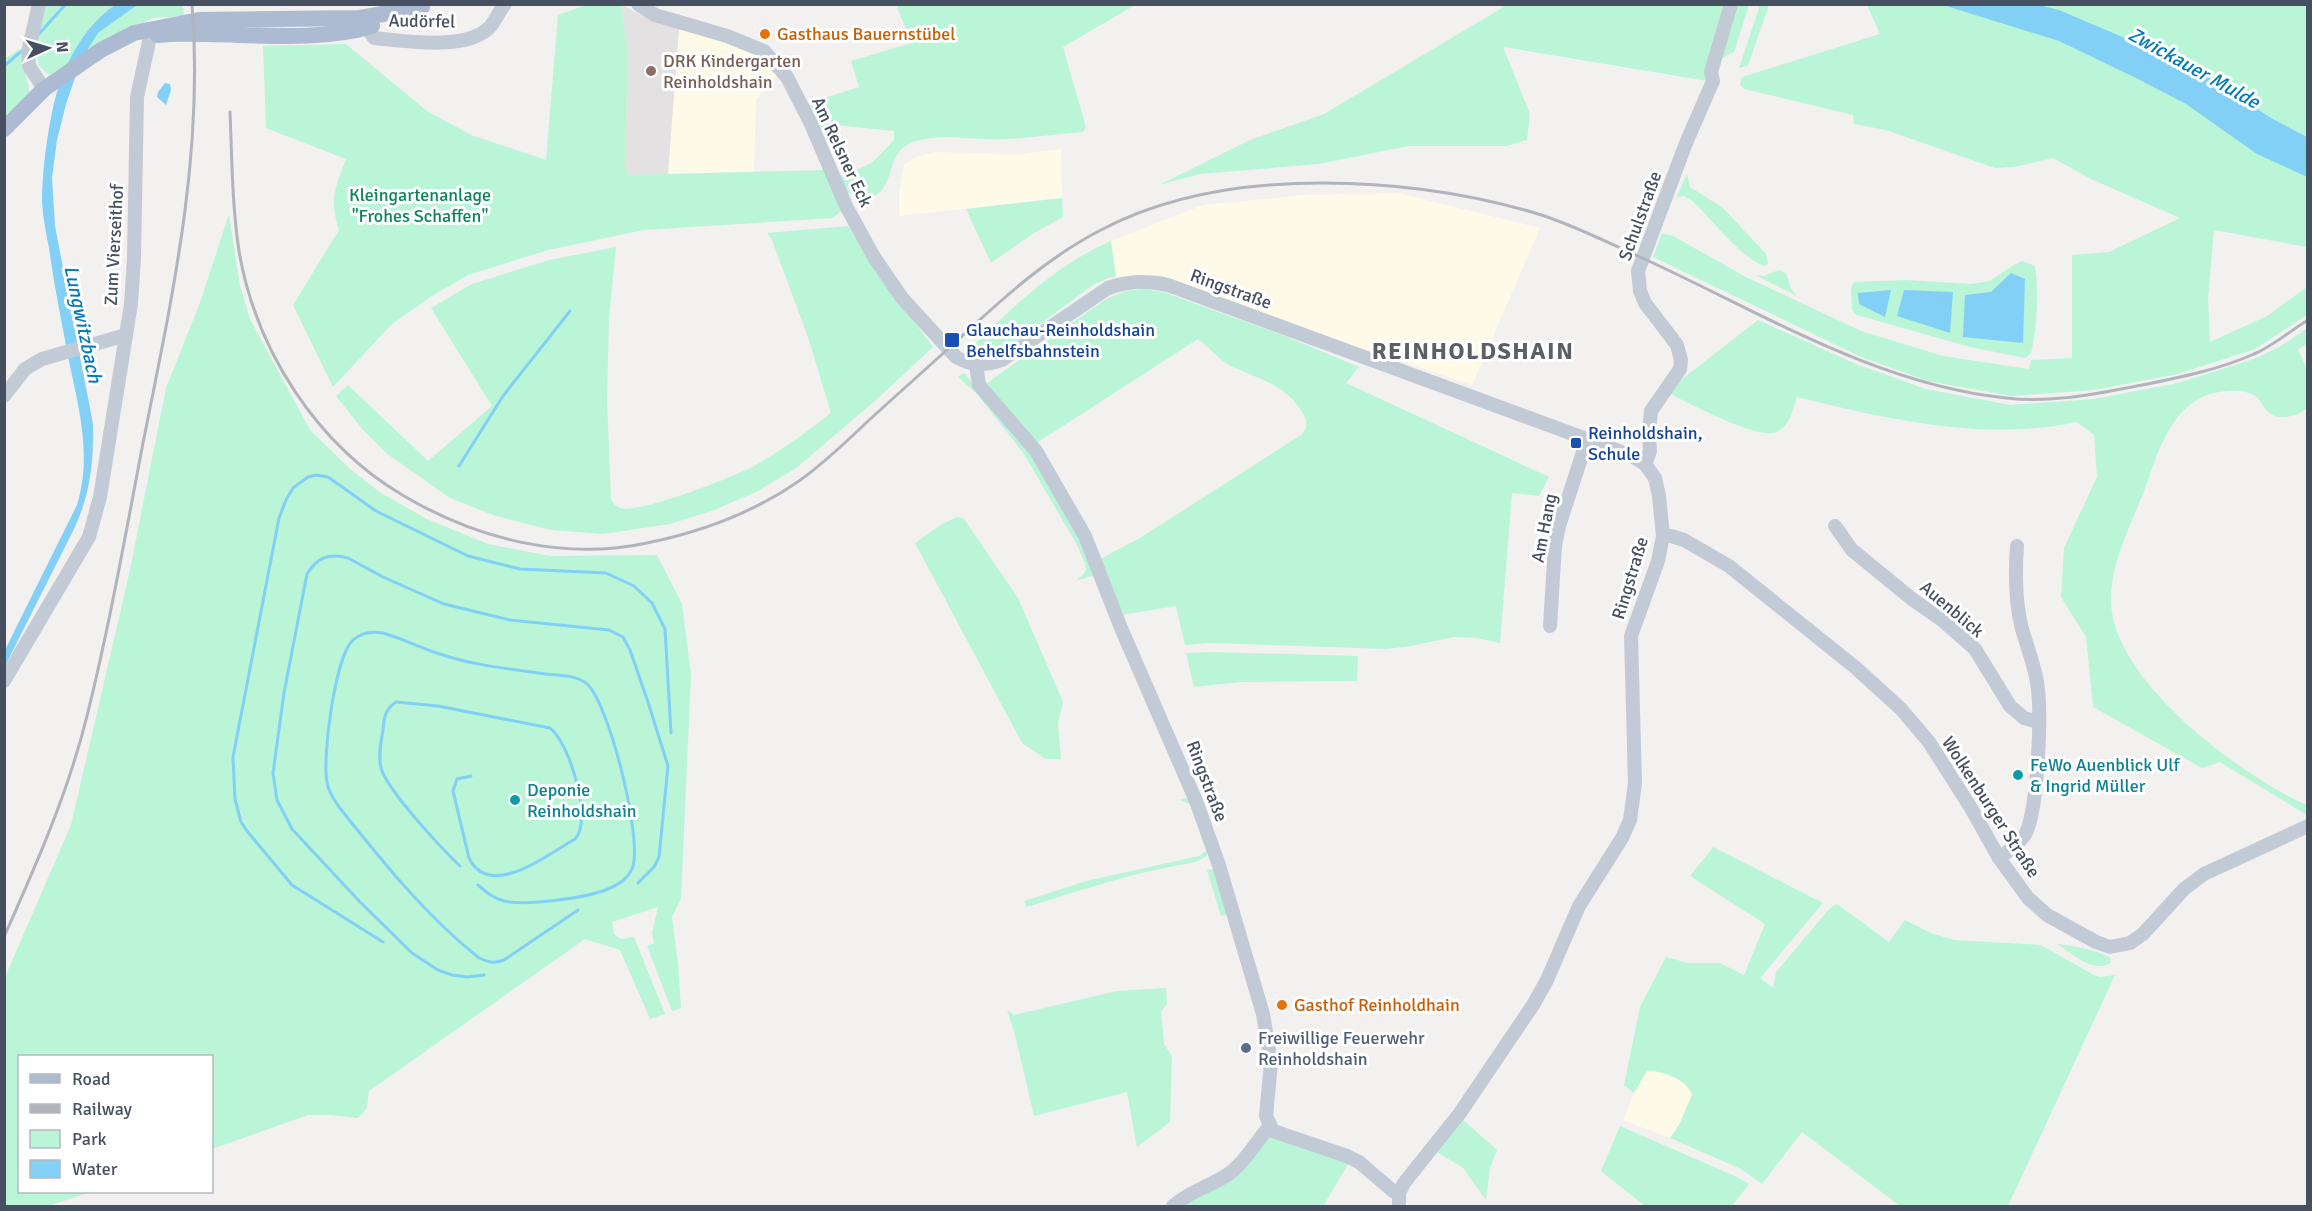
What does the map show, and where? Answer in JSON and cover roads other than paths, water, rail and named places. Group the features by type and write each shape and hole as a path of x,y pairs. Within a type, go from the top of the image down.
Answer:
{"main road":[{"path":"4,129 49,86 107,47 134,33 282,36 335,33 366,27 425,6"},
{"path":"149,33 199,20 360,18 425,6"}],"street":[{"path":"39,4 28,52 29,66 49,86"},
{"name":"Audörfel","path":"366,27 374,38 425,43 461,42 488,28 505,4"},
{"name":"Am Relsner Eck","path":"638,4 655,15 727,36 764,51 787,77 854,220 880,265 903,298 956,357 976,364"},
{"name":"Schulstraße","path":"1645,464 1650,451 1651,411 1680,369 1681,360 1677,345 1645,303 1640,291 1638,271 1686,143 1713,81 1712,72 1731,4"},
{"name":"Zum Vierseithof","path":"4,681 89,537 100,496 126,335 135,258 137,97 149,33"},
{"name":"Ringstraße","path":"1146,280 1168,285 1630,455 1645,464 1658,485 1663,536 1658,561 1631,636 1635,783 1632,809 1626,830 1578,906 1547,980 1533,1005 1460,1113 1404,1183 1399,1200 1393,1191 1359,1162 1273,1131 1270,1126 1266,1116 1271,1063 1263,1014 1218,862 1196,801 1121,628 1085,536 1036,452 979,385 976,364 988,365 1002,360 1108,288 1125,282 1146,280"},
{"path":"4,396 25,369 60,352 91,347 126,335"},
{"name":"Am Hang","path":"1550,626 1555,545 1572,480 1587,440"},
{"name":"Auenblick","path":"1835,526 1852,550 1942,620 1974,649 2010,706 2024,718 2039,722"},
{"name":"Wolkenburger Straße","path":"1663,536 1684,540 1730,567 1856,668 1901,709 1929,742 2000,858 2034,904 2048,915 2096,942 2117,946 2130,943 2142,934 2184,889 2204,874 2307,826"},
{"path":"2000,858 2019,842 2029,823 2034,799 2039,722 2038,682 2018,612 2017,546"},
{"path":"1173,1206 1186,1196 1234,1170 1270,1126"}],"water":[{"name":"Zwickauer Mulde","path":"2035,4 2059,10 2193,67 2271,118 2307,137 2307,177 2257,154 2186,104 2059,41 1943,5"},
{"path":"115,5 137,5 98,33 81,60 57,140 52,178 55,226 93,424 90,478 84,504 74,529 5,666 5,650 77,505 81,487 84,451 82,433 44,220 43,178 51,115 63,75 84,36 103,14"},
{"path":"165,83 170,84 171,90 166,105 157,97"},
{"path":"2011,273 2025,279 2023,343 1963,337 1965,295 1991,292"},
{"path":"1891,290 1885,317 1859,304 1858,293"},
{"path":"1904,290 1953,292 1950,333 1897,316"}],"waterway":[{"path":"37,36 66,4"},
{"path":"4,66 24,49"},
{"path":"459,466 503,396 570,311"},
{"path":"383,942 292,885 241,822 235,799 233,757 279,518 293,488 308,477 316,475 328,477 376,511 468,556 520,569 606,573 634,586 652,603 665,629 671,733"},
{"path":"484,975 467,977 452,975 438,970 412,953 360,902 292,829 277,800 273,773 284,693 307,574 320,560 330,556 348,558 383,577 444,604 510,620 609,630 623,637 630,650 668,766 659,857 654,867 638,883"},
{"path":"478,885 504,901 541,902 571,898 611,888 630,872 634,854 629,803 605,716 595,695 582,680 468,662 436,653 383,633 371,632 360,635 353,640 341,666 328,731 327,782 339,807 422,906 459,941 485,961 504,960 578,910"},
{"path":"460,866 404,804 385,778 381,768 380,749 385,718 389,708 396,702 438,706 550,728 558,736 571,765 577,783 582,817 580,830 575,839 520,870 505,875 491,875 478,870 469,858 453,791 457,779 471,776"}],"railway":[{"path":"4,937 71,773 87,716 110,612 165,330 183,222 194,114 195,59 192,4"},
{"path":"230,112 235,216 239,251 247,288 276,359 295,392 344,450 373,475 404,496 432,511 491,535 553,547 616,548 647,543 707,527 763,503 799,481 825,460 1004,298 1060,254 1101,230 1154,207 1237,188 1349,183 1430,190 1509,206 1549,217 1589,234 1773,322 1864,361 1910,378 1957,390 2006,398 2037,400 2069,397 2194,374 2261,351 2308,320"}],"place":[{"name":"Gasthaus Bauernstübel","path":"765,34"},
{"name":"DRK Kindergarten Reinholdshain","path":"651,71"},
{"name":"Glauchau-Reinholdshain Behelfsbahnstein","path":"952,340"},
{"name":"Reinholdshain, Schule","path":"1576,443"},
{"name":"FeWo Auenblick Ulf & Ingrid Müller","path":"2018,775"},
{"name":"Deponie Reinholdshain","path":"515,800"},
{"name":"Gasthof Reinholdhain","path":"1282,1005"},
{"name":"Freiwillige Feuerwehr Reinholdshain","path":"1246,1048"}],"district":[{"name":"REINHOLDSHAIN","path":"1473,351"}],"park label":[{"name":"Kleingartenanlage \"Frohes Schaffen\"","path":"420,205"}],"water label":[{"name":"Lungwitzbach","path":"83,324"}]}
